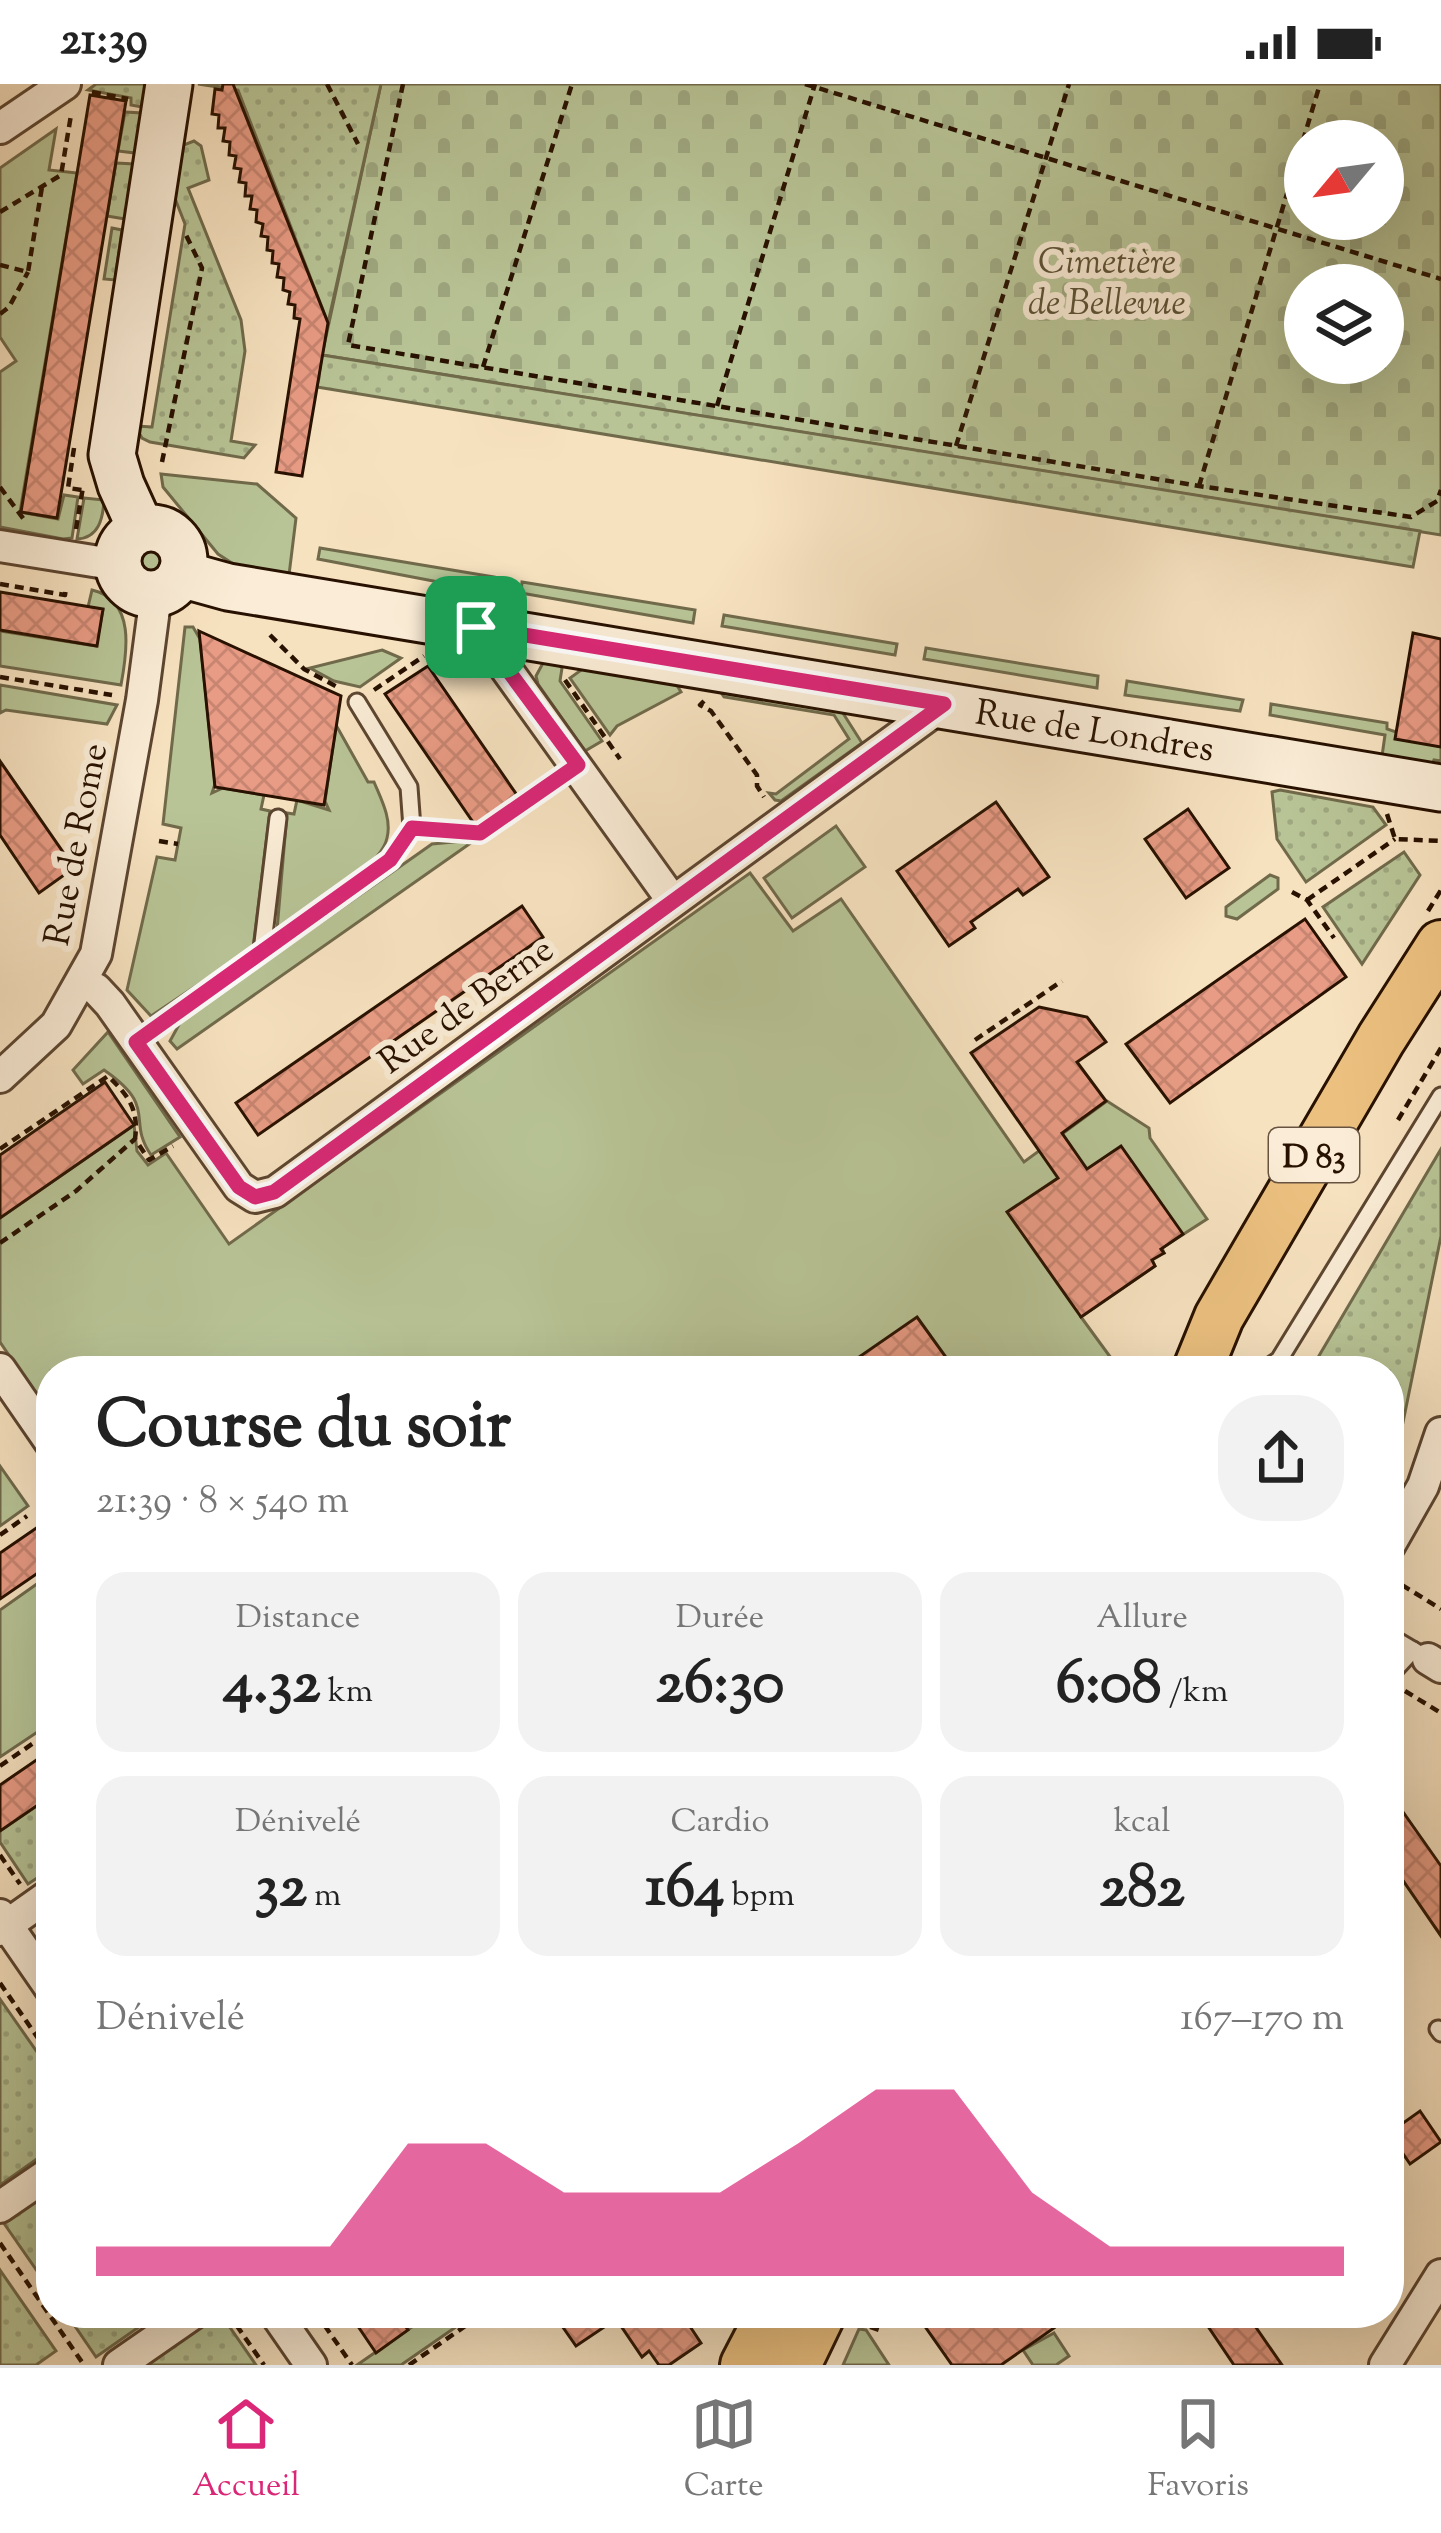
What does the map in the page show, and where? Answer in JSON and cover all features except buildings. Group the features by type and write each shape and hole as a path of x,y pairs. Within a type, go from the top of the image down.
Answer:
{"main road":[{"name":"D 83","path":"1203,1356 1219,1317 1441,945"},
{"name":"D 83","path":"1234,1356 1241,1333 1441,1004"},
{"path":"745,2365 764,2328"},
{"path":"796,2365 828,2328"}],"street":[{"path":"169,84 112,455 130,547 127,584 145,594 169,584"},
{"path":"0,128 74,90"},
{"path":"0,546 130,547"},
{"name":"Rue de Londres","path":"169,584 228,587 1441,788"},
{"name":"Rue de Rome","path":"0,1077 56,1025 82,983 102,935 169,584"},
{"path":"476,627 672,900"},
{"name":"Rue de Berne","path":"82,983 96,989 110,1004 239,1187 255,1197 274,1192 944,704"},
{"path":"0,1369 36,1421"},
{"path":"1404,1520 1423,1486 1441,1433"},
{"path":"36,1903 2,1923 36,1969"},
{"path":"0,2207 36,2182"},
{"path":"1388,2364 1441,2275"},
{"path":"119,2365 172,2328"},
{"path":"285,2328 311,2365"}],"lane":[{"path":"136,1042 390,860 412,828 410,787 357,702"},
{"path":"262,951 278,818"},
{"path":"1281,1356 1441,1096"}],"path":[{"path":"327,84 358,144"},
{"path":"403,84 348,345 1411,517 1437,501 1441,490"},
{"path":"483,367 572,84"},
{"path":"805,84 1441,279"},
{"path":"956,446 1069,84"},
{"path":"1199,486 1320,84"},
{"path":"717,406 815,85"},
{"path":"0,212 61,175 74,90 130,99 129,108"},
{"path":"0,314 9,307 28,272 42,187"},
{"path":"162,462 202,268 186,235"},
{"path":"0,265 28,272"},
{"path":"0,487 19,516 34,528"},
{"path":"68,488 83,490"},
{"path":"0,584 65,595 67,582"},
{"path":"270,635 304,669 354,692 357,702"},
{"path":"573,643 565,680 620,759"},
{"path":"379,686 409,664"},
{"path":"731,669 700,706 710,711 764,782"},
{"path":"0,677 123,697"},
{"path":"412,828 480,833 578,765"},
{"path":"757,775 757,786 780,822"},
{"path":"1307,900 1395,839"},
{"path":"159,841 178,844"},
{"path":"1292,892 1307,900 1334,938"},
{"path":"975,1040 1061,981"},
{"path":"0,1149 108,1076 127,1094 138,1118 135,1139 76,1191 0,1243"},
{"path":"135,1139 149,1160 164,1151"},
{"path":"0,1534 27,1516"},
{"path":"1404,1586 1441,1609"},
{"path":"1404,1691 1441,1713"},
{"path":"1432,1707 1441,1692"},
{"path":"0,1766 36,1741"},
{"path":"0,1983 36,2035"},
{"path":"0,2243 36,2295"},
{"path":"59,2328 84,2365"},
{"path":"238,2328 264,2365"},
{"path":"326,2328 352,2365"},
{"path":"409,2365 462,2328"},
{"path":"873,2328 879,2330"}],"green space":[{"path":"96,84 146,84 142,107 131,105 131,98 88,90"},
{"path":"198,84 381,84 328,323 238,90"},
{"name":"Cimetière de Bellevue","path":"381,84 1441,84 1441,535 322,355"},
{"path":"125,112 142,113 135,153 118,151"},
{"path":"56,129 49,170 77,173 20,512 58,519 64,495 78,497 72,538 63,539 0,527 0,372 16,361 0,337 0,168"},
{"path":"194,141 201,146 209,180 188,188 241,320 245,351 231,441 255,445 244,458 150,442 135,426 152,427 185,224 174,196 181,146"},
{"path":"116,163 134,164 125,219 107,216"},
{"path":"112,228 122,230 115,280 104,279"},
{"path":"322,355 1420,531 1413,567 317,387"},
{"path":"161,474 257,484 296,518 289,575 238,567 218,554 163,487"},
{"path":"84,498 104,500 102,514 95,531 77,539"},
{"path":"151,542 164,547 169,560 164,573 151,578 138,573 133,560 138,547"},
{"path":"320,548 494,577 491,592 318,559"},
{"path":"522,582 695,610 693,623 521,593"},
{"path":"92,590 106,596 122,616 126,644 121,685 0,666 0,631 96,646 103,610 88,607"},
{"path":"724,615 897,644 895,655 722,626"},
{"path":"185,627 193,627 200,639 215,784 212,793 223,788 264,795 261,809 270,811 253,948 151,1016 127,990 157,857 175,860 181,828 163,824"},
{"path":"926,648 1098,676 1097,688 924,659"},
{"path":"382,650 401,658 360,687 334,681 310,668"},
{"path":"543,663 559,664 560,681 602,741 585,751 538,684 536,676"},
{"path":"584,668 675,682 681,692 617,726 610,735 570,678"},
{"path":"1127,681 1243,700 1240,711 1125,695"},
{"path":"0,685 117,705 107,724 0,713"},
{"path":"727,690 841,710 862,743 781,801 775,800 769,793 776,794 849,739 834,715 724,697"},
{"path":"1271,704 1387,723 1387,729 1441,747 1441,761 1434,760 1432,765 1382,756 1385,735 1270,715"},
{"path":"336,725 368,782 374,782 387,816 387,838 357,876 277,930 287,813 294,814 297,800 329,810 325,801"},
{"path":"1272,792 1373,807 1386,825 1306,882 1277,839"},
{"path":"836,826 865,867 792,918 764,878"},
{"path":"475,840 177,1049 170,1041 181,1021 432,844"},
{"path":"1404,852 1420,875 1362,964 1323,907"},
{"path":"750,873 793,931 841,899 1024,1162 1107,1101 1149,1128 1150,1138 1207,1219 1162,1248 1164,1253 1150,1257 1155,1266 1081,1317 1110,1356 36,1356 36,1395 0,1342 0,1218 134,1125 137,1151 148,1165 166,1153 229,1244"},
{"path":"1270,875 1278,878 1278,889 1237,919 1226,916 1226,907"},
{"path":"108,1032 180,1137 151,1155 136,1104 121,1083 104,1070 83,1084 73,1070"},
{"path":"1441,1149 1441,1236 1404,1417 1404,1356 1319,1356"},
{"path":"0,1466 28,1506 0,1526"},
{"path":"36,1585 36,1733 0,1757 0,1610"},
{"path":"36,1806 36,1879 28,1884 0,1842 0,1831"},
{"path":"0,1999 36,2051 36,2160 0,2185"},
{"path":"36,2200 36,2269 3,2222"},
{"path":"0,2270 56,2351 36,2365 0,2365"},
{"path":"76,2328 138,2328 96,2357"},
{"path":"198,2328 230,2328 256,2365 144,2365"},
{"path":"410,2328 454,2328 401,2365 357,2365"},
{"path":"859,2329 866,2330 889,2365 843,2365"},
{"path":"1054,2333 1069,2356 1056,2365 1033,2365 1023,2350"}],"route":[{"path":"476,627 944,704 274,1192 255,1197 239,1187 136,1042 390,860 412,828 480,833 578,765 476,627"}]}
